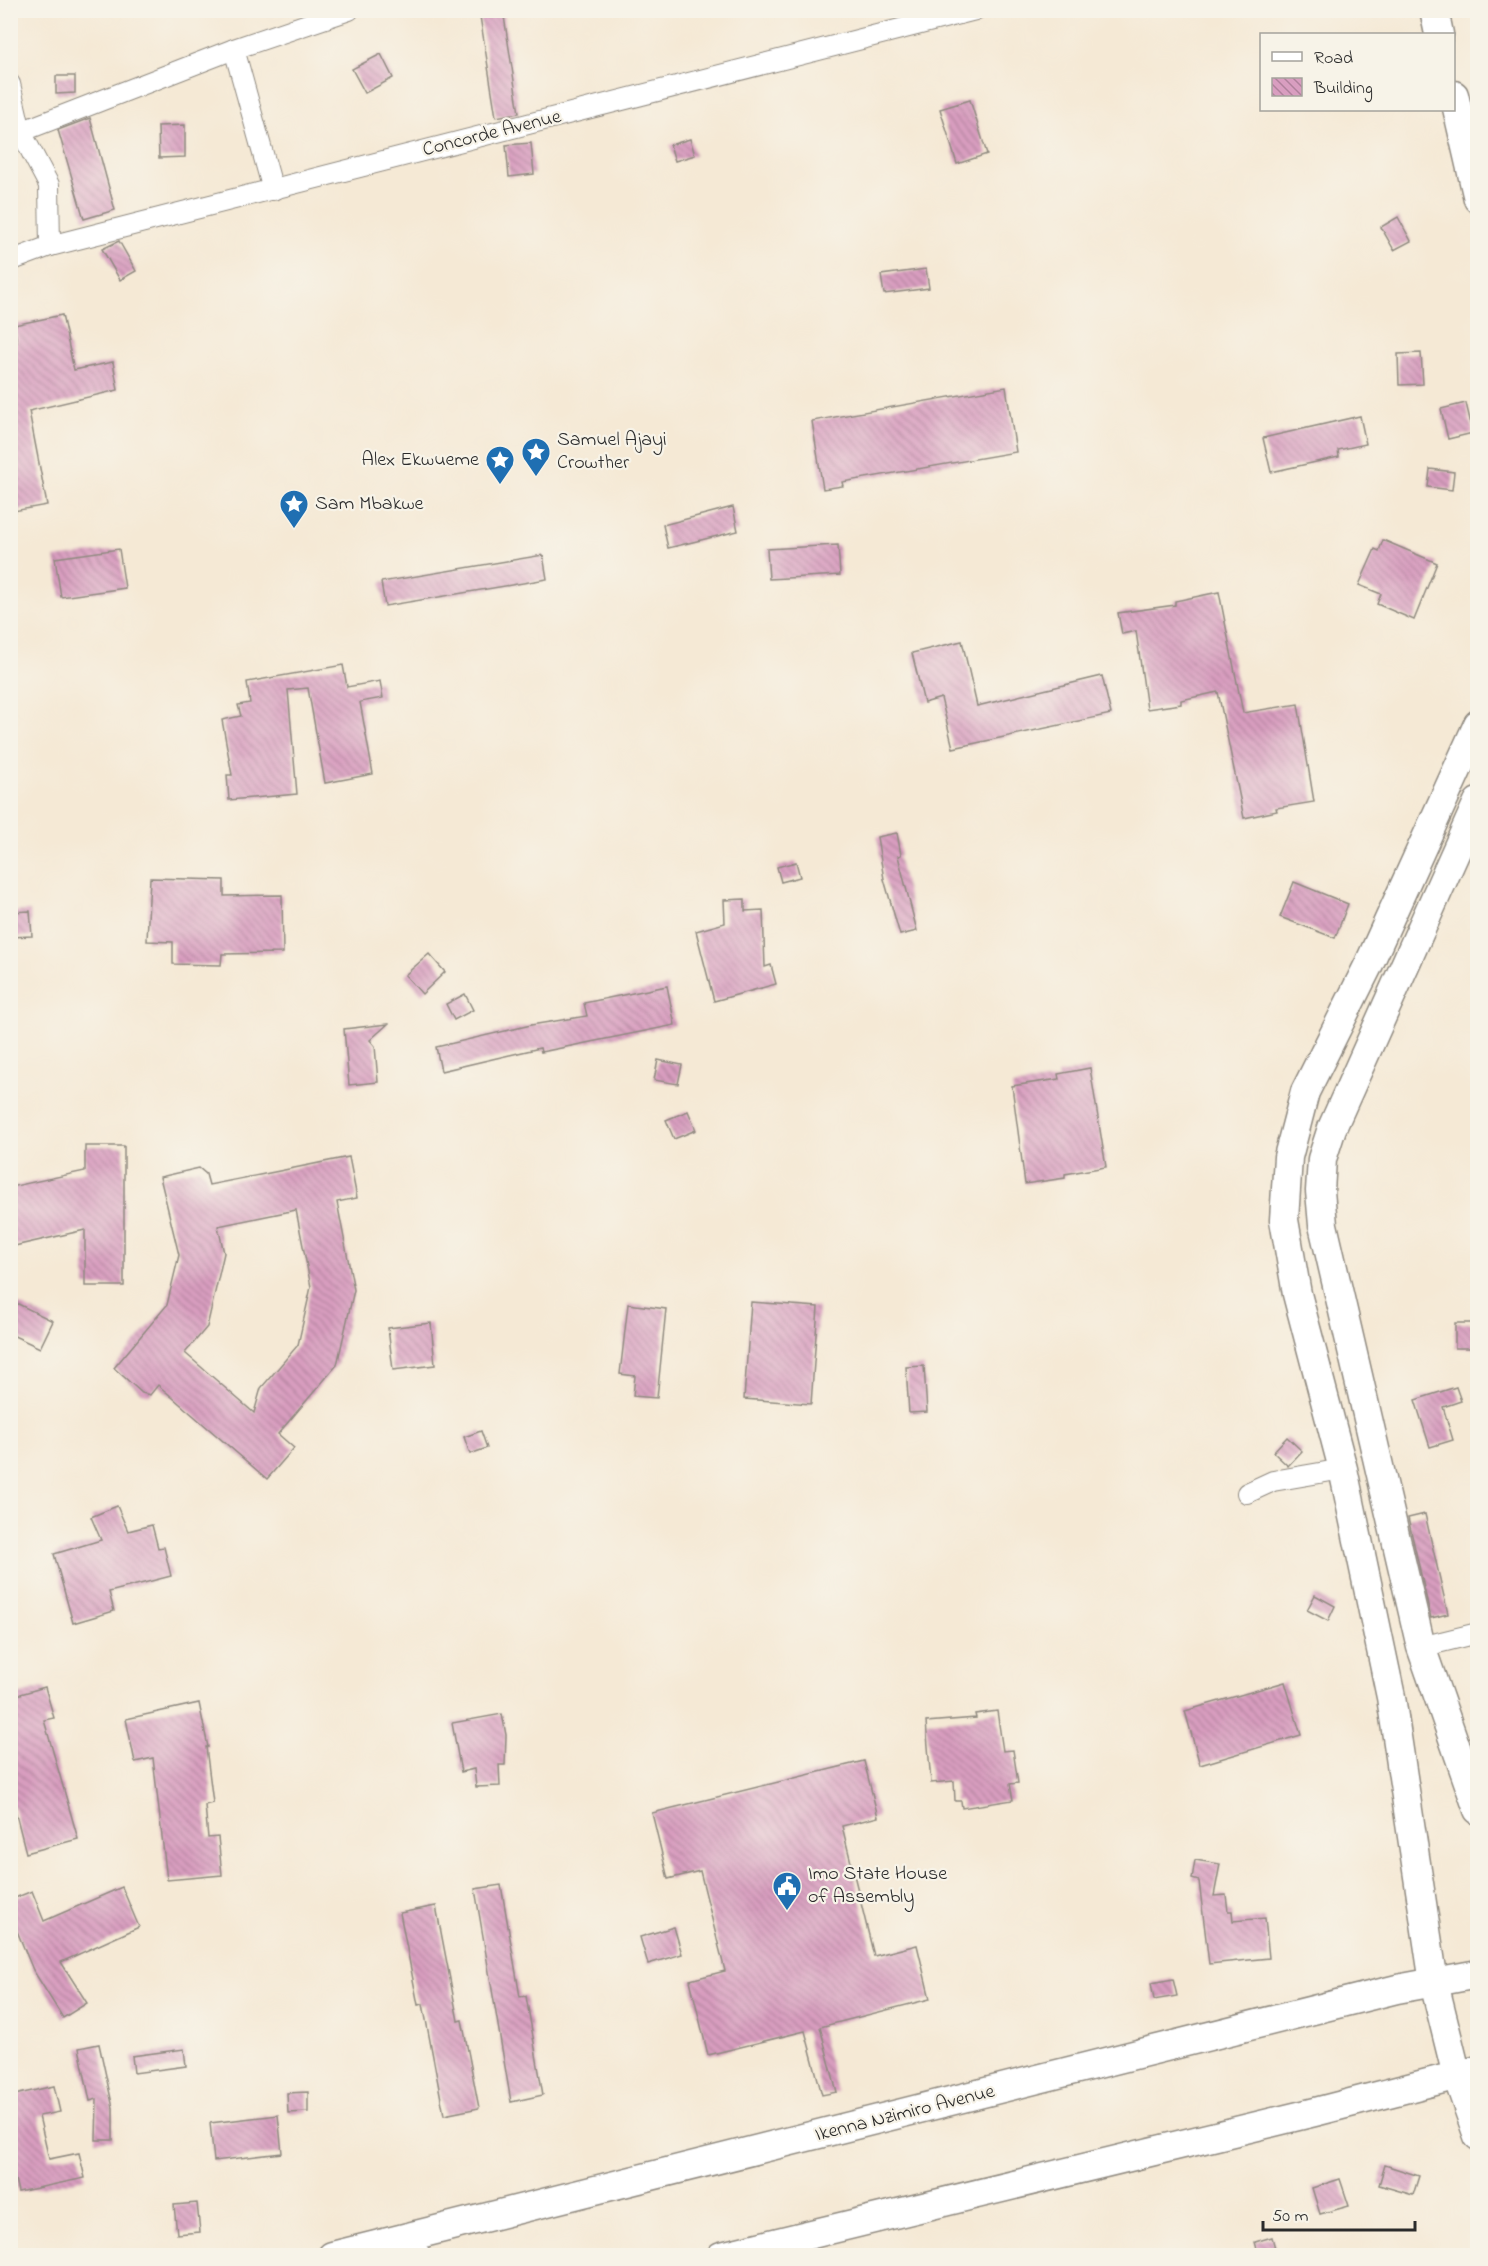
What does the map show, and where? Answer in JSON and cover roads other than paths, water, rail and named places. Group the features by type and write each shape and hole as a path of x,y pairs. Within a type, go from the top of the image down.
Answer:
{"street":[{"path":"16,134 234,49 349,10"},
{"name":"Concorde Avenue","path":"10,261 50,246 975,10"},
{"path":"1434,10 1439,33"},
{"path":"234,49 273,190"},
{"path":"10,84 16,134 50,185 50,246"},
{"path":"1455,99 1478,199"},
{"path":"1478,724 1368,966 1305,1092 1288,1157 1284,1220 1297,1294 1342,1468 1391,1697 1434,1983 1467,2073 1478,2136"},
{"path":"1478,802 1332,1128 1322,1159 1320,1191 1323,1225 1421,1647 1478,1810"},
{"path":"1287,1188 1320,1191"},
{"path":"1247,1493 1273,1480 1342,1468"},
{"path":"1421,1647 1478,1633"},
{"name":"Ikenna Nzimiro Avenue","path":"335,2255 413,2247 1397,1989 1478,1974"},
{"path":"721,2256 1467,2073"}],"place":[{"name":"Samuel Ajayi Crowther","path":"536,478"},
{"name":"Alex Ekwueme","path":"500,486"},
{"name":"Sam Mbakwe","path":"294,530"},
{"name":"Imo State House of Assembly","path":"787,1912"}]}
